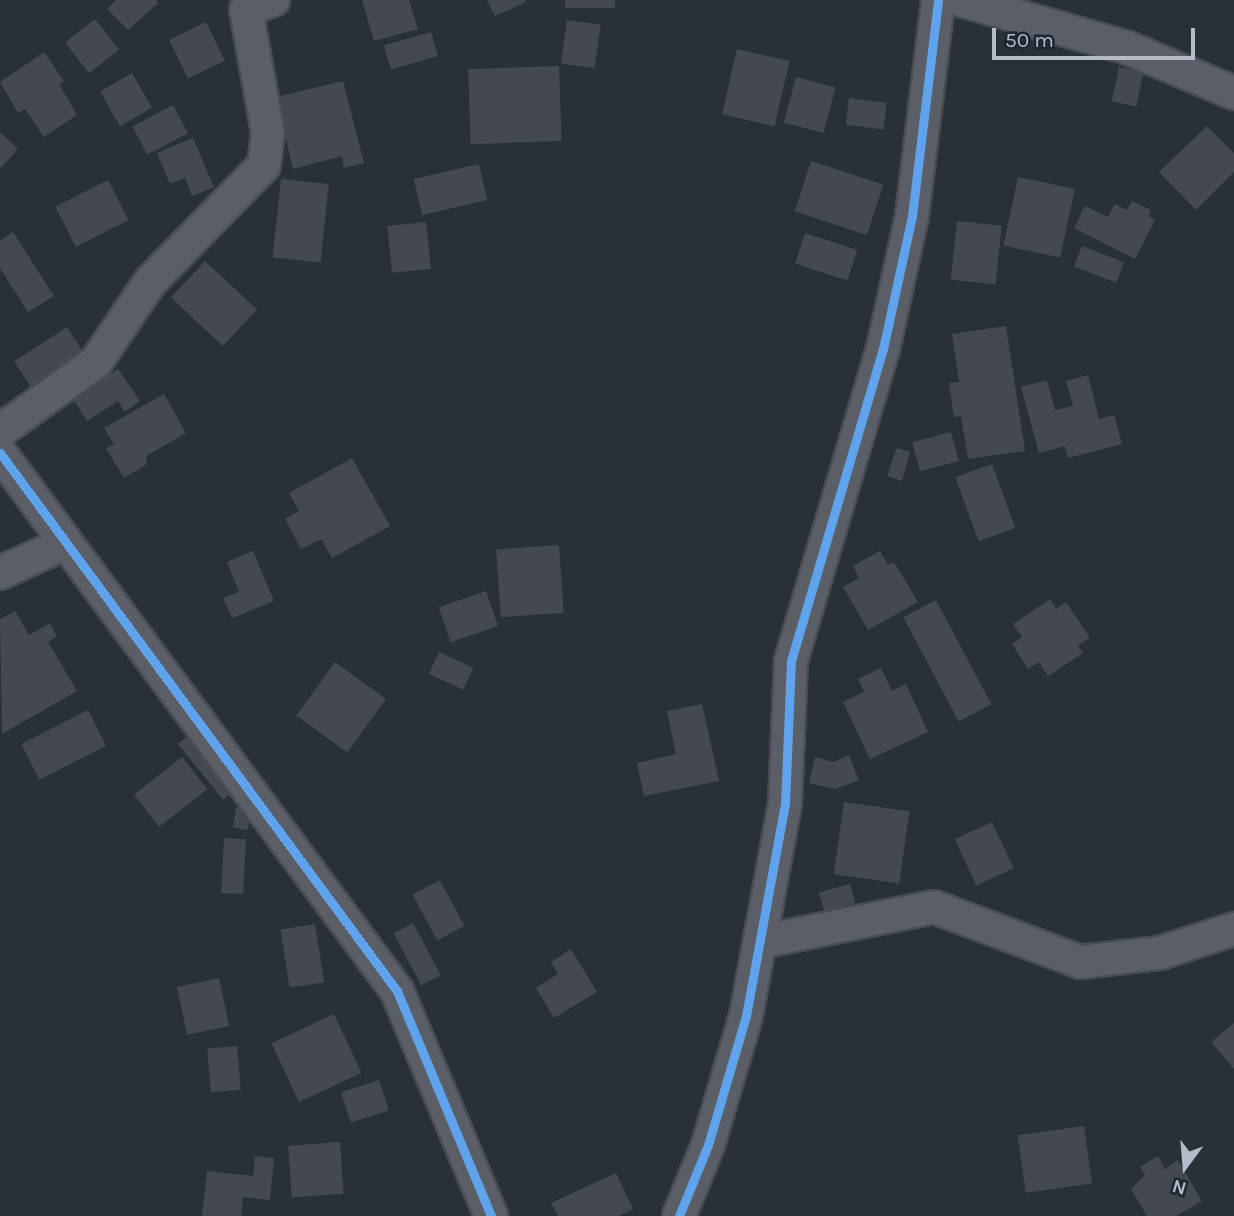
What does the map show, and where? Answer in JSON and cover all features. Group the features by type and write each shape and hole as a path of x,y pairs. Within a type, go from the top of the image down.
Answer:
{"street":[{"path":"0,431 96,362 150,282 264,165 268,133 246,10 273,0"},
{"path":"679,1216 708,1145 761,942 785,804 791,661 883,349 912,216 938,0"},
{"path":"961,0 1128,48 1234,93"},
{"path":"0,453 63,544 397,991 491,1216"},
{"path":"0,573 63,544"},
{"path":"761,942 934,907 1080,962 1160,953 1234,929"}],"building":[{"path":"116,0 156,0 158,3 128,30 107,9"},
{"path":"362,0 409,0 418,29 374,41"},
{"path":"487,0 525,0 526,2 495,16"},
{"path":"565,0 615,0 615,8 565,8"},
{"path":"95,19 119,50 89,73 65,42"},
{"path":"567,20 601,25 595,68 561,64"},
{"path":"206,22 225,61 188,79 169,40"},
{"path":"431,32 438,56 391,70 384,46"},
{"path":"737,49 790,61 775,126 722,114"},
{"path":"44,52 64,81 59,84 77,115 44,137 25,109 18,113 0,82"},
{"path":"559,66 562,141 471,144 468,69"},
{"path":"1119,67 1143,72 1136,106 1112,101"},
{"path":"132,73 152,108 120,126 100,92"},
{"path":"796,77 836,88 823,133 784,122"},
{"path":"343,81 364,163 344,168 342,156 293,169 276,97"},
{"path":"849,98 887,103 883,129 846,125"},
{"path":"173,105 188,133 147,155 132,127"},
{"path":"1207,126 1234,153 1234,172 1196,210 1159,172"},
{"path":"1,133 18,149 0,169 0,135"},
{"path":"193,138 214,187 192,196 185,178 170,184 157,153"},
{"path":"811,161 883,184 867,235 795,211"},
{"path":"479,164 487,200 422,215 414,179"},
{"path":"1018,177 1075,189 1060,258 1003,245"},
{"path":"281,179 329,184 320,263 273,258"},
{"path":"108,180 128,220 76,247 55,207"},
{"path":"1132,201 1151,210 1148,216 1155,220 1135,259 1074,228 1085,206 1108,217 1115,204 1127,210"},
{"path":"957,221 1002,226 996,284 951,280"},
{"path":"426,222 431,269 392,273 387,226"},
{"path":"13,232 54,296 28,312 0,268 0,241"},
{"path":"805,233 857,250 847,280 795,263"},
{"path":"1082,246 1124,262 1116,283 1074,267"},
{"path":"205,261 257,309 223,346 171,298"},
{"path":"1006,326 1025,451 968,459 961,416 954,417 949,383 959,382 952,334"},
{"path":"67,327 84,353 31,387 14,361"},
{"path":"118,369 140,401 125,412 118,401 87,421 73,399"},
{"path":"1088,375 1099,419 1114,415 1122,444 1068,458 1065,446 1039,453 1021,387 1047,380 1055,410 1073,406 1066,381"},
{"path":"164,394 186,433 146,456 147,464 124,478 106,448 114,444 104,428"},
{"path":"951,432 959,461 920,471 912,442"},
{"path":"897,448 910,452 902,481 887,476"},
{"path":"352,458 390,526 332,558 321,539 301,549 285,519 299,511 289,493"},
{"path":"992,464 1015,528 979,541 955,477"},
{"path":"559,545 564,613 501,617 496,549"},
{"path":"253,551 274,601 232,618 223,598 239,592 227,562"},
{"path":"880,551 888,565 894,562 918,602 868,630 843,587 859,578 853,566"},
{"path":"486,591 498,626 451,642 439,607"},
{"path":"1050,599 1056,609 1066,602 1090,638 1078,645 1083,653 1048,676 1039,662 1028,669 1012,644 1022,637 1013,624"},
{"path":"936,600 991,704 959,722 903,617"},
{"path":"15,611 29,635 50,623 57,636 48,642 77,691 2,734 0,619"},
{"path":"439,652 473,668 463,690 429,674"},
{"path":"335,662 386,699 347,752 296,715"},
{"path":"881,668 892,691 906,684 928,732 870,759 843,702 864,692 858,679"},
{"path":"702,704 719,781 644,796 637,763 676,754 667,711"},
{"path":"88,710 106,746 39,780 21,744"},
{"path":"191,733 236,789 223,800 178,744"},
{"path":"849,755 859,780 835,789 809,783 815,757 833,762"},
{"path":"182,757 207,789 159,827 134,795"},
{"path":"844,802 909,811 899,883 834,874"},
{"path":"236,807 251,809 248,830 233,828"},
{"path":"992,822 1014,868 976,886 955,839"},
{"path":"224,838 246,839 243,894 221,893"},
{"path":"440,880 464,926 437,940 413,895"},
{"path":"850,884 855,903 824,912 819,892"},
{"path":"413,923 441,975 421,985 394,933"},
{"path":"315,924 324,982 290,988 280,929"},
{"path":"571,949 597,992 554,1018 536,988 558,974 551,962"},
{"path":"219,978 229,1026 187,1035 177,987"},
{"path":"334,1014 361,1073 299,1102 271,1043"},
{"path":"1234,1023 1234,1069 1211,1042"},
{"path":"237,1046 241,1090 211,1092 207,1049"},
{"path":"379,1080 389,1110 351,1123 341,1092"},
{"path":"1084,1126 1092,1183 1026,1193 1018,1135"},
{"path":"340,1142 344,1194 292,1198 288,1146"},
{"path":"255,1156 274,1158 270,1200 243,1197 241,1216 202,1216 207,1171 253,1176"},
{"path":"1158,1156 1165,1169 1178,1160 1202,1201 1176,1216 1147,1216 1131,1189 1145,1175 1140,1167"},
{"path":"616,1173 633,1209 619,1216 558,1216 551,1203"}],"cycle path":[{"path":"679,1216 708,1145 746,1016 785,804 791,661 883,349 912,216 938,0"},
{"path":"0,453 397,991 491,1216"}]}
